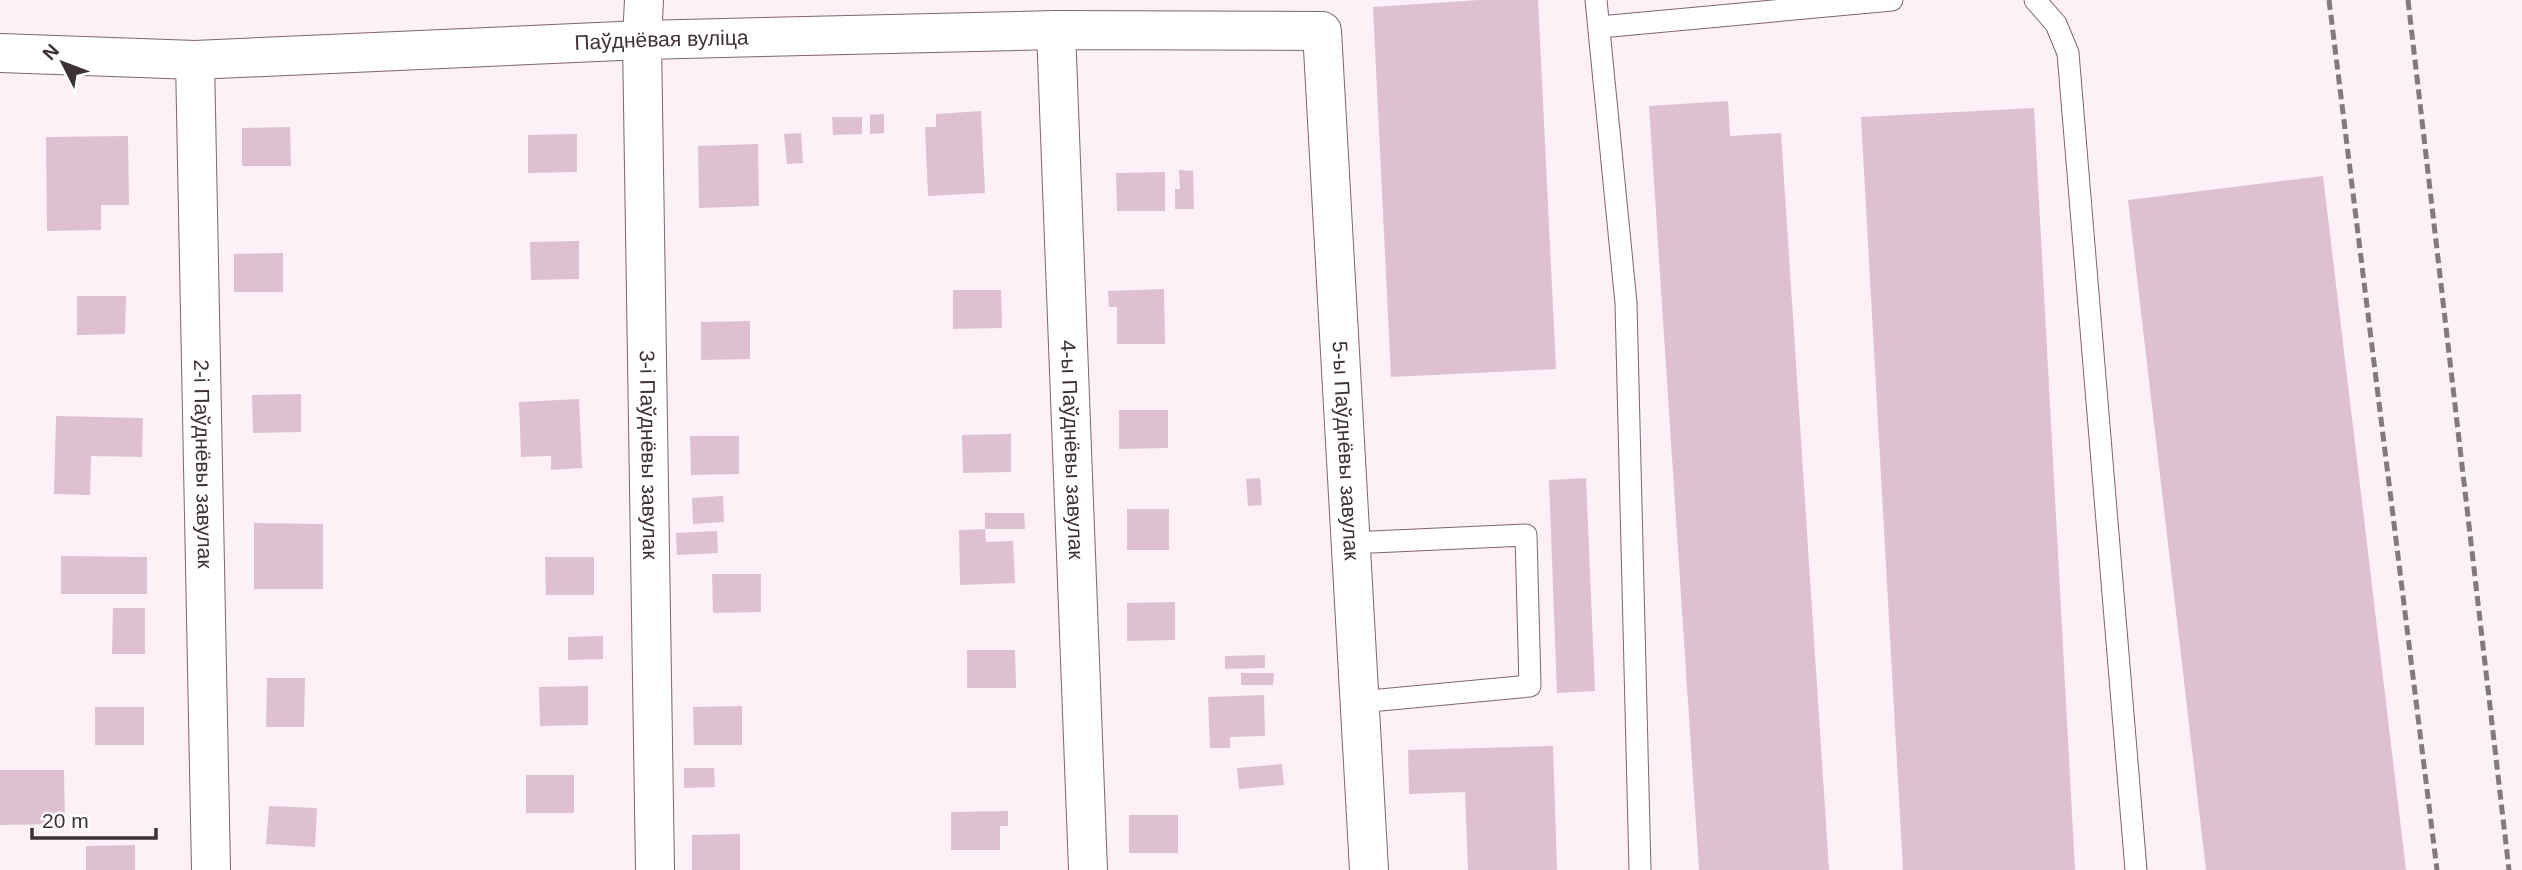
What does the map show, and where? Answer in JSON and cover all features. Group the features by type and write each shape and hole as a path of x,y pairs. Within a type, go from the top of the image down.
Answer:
{"street":[{"name":"3-і Паўднёвы завулак","path":"644,0 642,40 655,870"},
{"name":"Паўднёвая вуліца","path":"0,52 195,60 642,40 1056,30 1322,32"},
{"name":"4-ы Паўднёвы завулак","path":"1056,30 1088,870"},
{"name":"5-ы Паўднёвы завулак","path":"1322,32 1369,870"},
{"name":"2-і Паўднёвы завулак","path":"195,60 211,870"}],"lane":[{"path":"1596,0 1626,303 1640,870"},
{"path":"1600,27 1892,0"},
{"path":"2035,0 2056,24 2068,53 2136,870"},
{"path":"1350,543 1526,535 1530,686 1359,702"}],"building":[{"path":"1479,0 1538,0 1556,369 1391,377 1373,7"},
{"path":"1728,101 1730,136 1781,133 1829,870 1699,870 1649,106"},
{"path":"2034,108 2075,870 1903,870 1861,117"},
{"path":"981,111 985,193 928,196 925,127 936,127 936,114"},
{"path":"884,114 884,133 870,134 870,115"},
{"path":"832,117 862,117 862,134 833,135"},
{"path":"290,127 291,166 242,166 242,128"},
{"path":"801,133 803,163 787,164 784,134"},
{"path":"577,134 577,172 528,173 528,135"},
{"path":"128,136 129,205 101,205 101,230 47,231 46,137"},
{"path":"758,144 759,206 699,208 698,146"},
{"path":"1179,170 1193,171 1194,209 1175,209 1175,189 1180,189"},
{"path":"1165,172 1165,211 1117,211 1116,173"},
{"path":"2323,176 2406,870 2206,870 2128,200"},
{"path":"579,241 579,279 531,280 530,242"},
{"path":"283,253 283,292 234,292 234,254"},
{"path":"1164,289 1165,344 1117,344 1117,307 1109,307 1108,291"},
{"path":"953,290 1001,290 1002,328 953,329"},
{"path":"77,296 126,296 125,334 77,335"},
{"path":"750,321 750,359 701,360 701,322"},
{"path":"301,394 301,432 253,433 252,395"},
{"path":"579,399 582,468 551,470 551,456 521,457 519,402"},
{"path":"1119,410 1168,410 1168,448 1119,449"},
{"path":"56,416 143,418 142,457 91,456 90,495 54,494"},
{"path":"1011,434 1011,472 963,473 962,435"},
{"path":"690,436 739,436 739,474 691,475"},
{"path":"1260,478 1262,505 1248,506 1246,479"},
{"path":"1586,478 1595,691 1557,693 1549,480"},
{"path":"723,496 724,522 693,524 692,498"},
{"path":"1127,509 1169,509 1169,550 1127,550"},
{"path":"985,513 1024,513 1025,529 985,529"},
{"path":"254,523 323,524 323,589 254,589"},
{"path":"985,529 986,542 1013,541 1015,583 960,585 959,530"},
{"path":"717,531 718,553 677,555 676,533"},
{"path":"61,556 147,557 147,594 61,594"},
{"path":"545,557 594,557 594,595 546,595"},
{"path":"712,574 761,574 761,612 713,613"},
{"path":"1175,602 1175,640 1127,641 1127,603"},
{"path":"113,608 145,608 145,654 112,654"},
{"path":"603,636 603,659 568,660 568,637"},
{"path":"967,650 1015,650 1016,688 967,688"},
{"path":"1265,655 1265,668 1225,669 1225,656"},
{"path":"1241,673 1274,673 1273,685 1241,685"},
{"path":"267,678 305,678 304,727 266,727"},
{"path":"588,686 588,725 540,726 539,687"},
{"path":"1264,695 1265,736 1230,737 1230,748 1210,748 1208,697"},
{"path":"742,706 742,745 694,745 693,707"},
{"path":"95,707 144,707 144,745 95,745"},
{"path":"1553,746 1557,870 1468,870 1465,792 1409,794 1408,750"},
{"path":"1282,764 1284,785 1239,789 1237,768"},
{"path":"684,768 714,768 715,787 684,788"},
{"path":"0,770 64,770 65,824 0,825"},
{"path":"526,775 574,775 574,813 526,813"},
{"path":"269,806 317,808 315,847 266,844"},
{"path":"1008,811 1008,826 1000,826 1000,850 951,850 951,812"},
{"path":"1129,815 1178,815 1178,853 1129,853"},
{"path":"740,834 740,870 692,870 692,835"},
{"path":"135,845 135,870 86,870 86,846"}],"railway":[{"path":"2329,0 2437,870"},
{"path":"2408,0 2509,870"}]}
